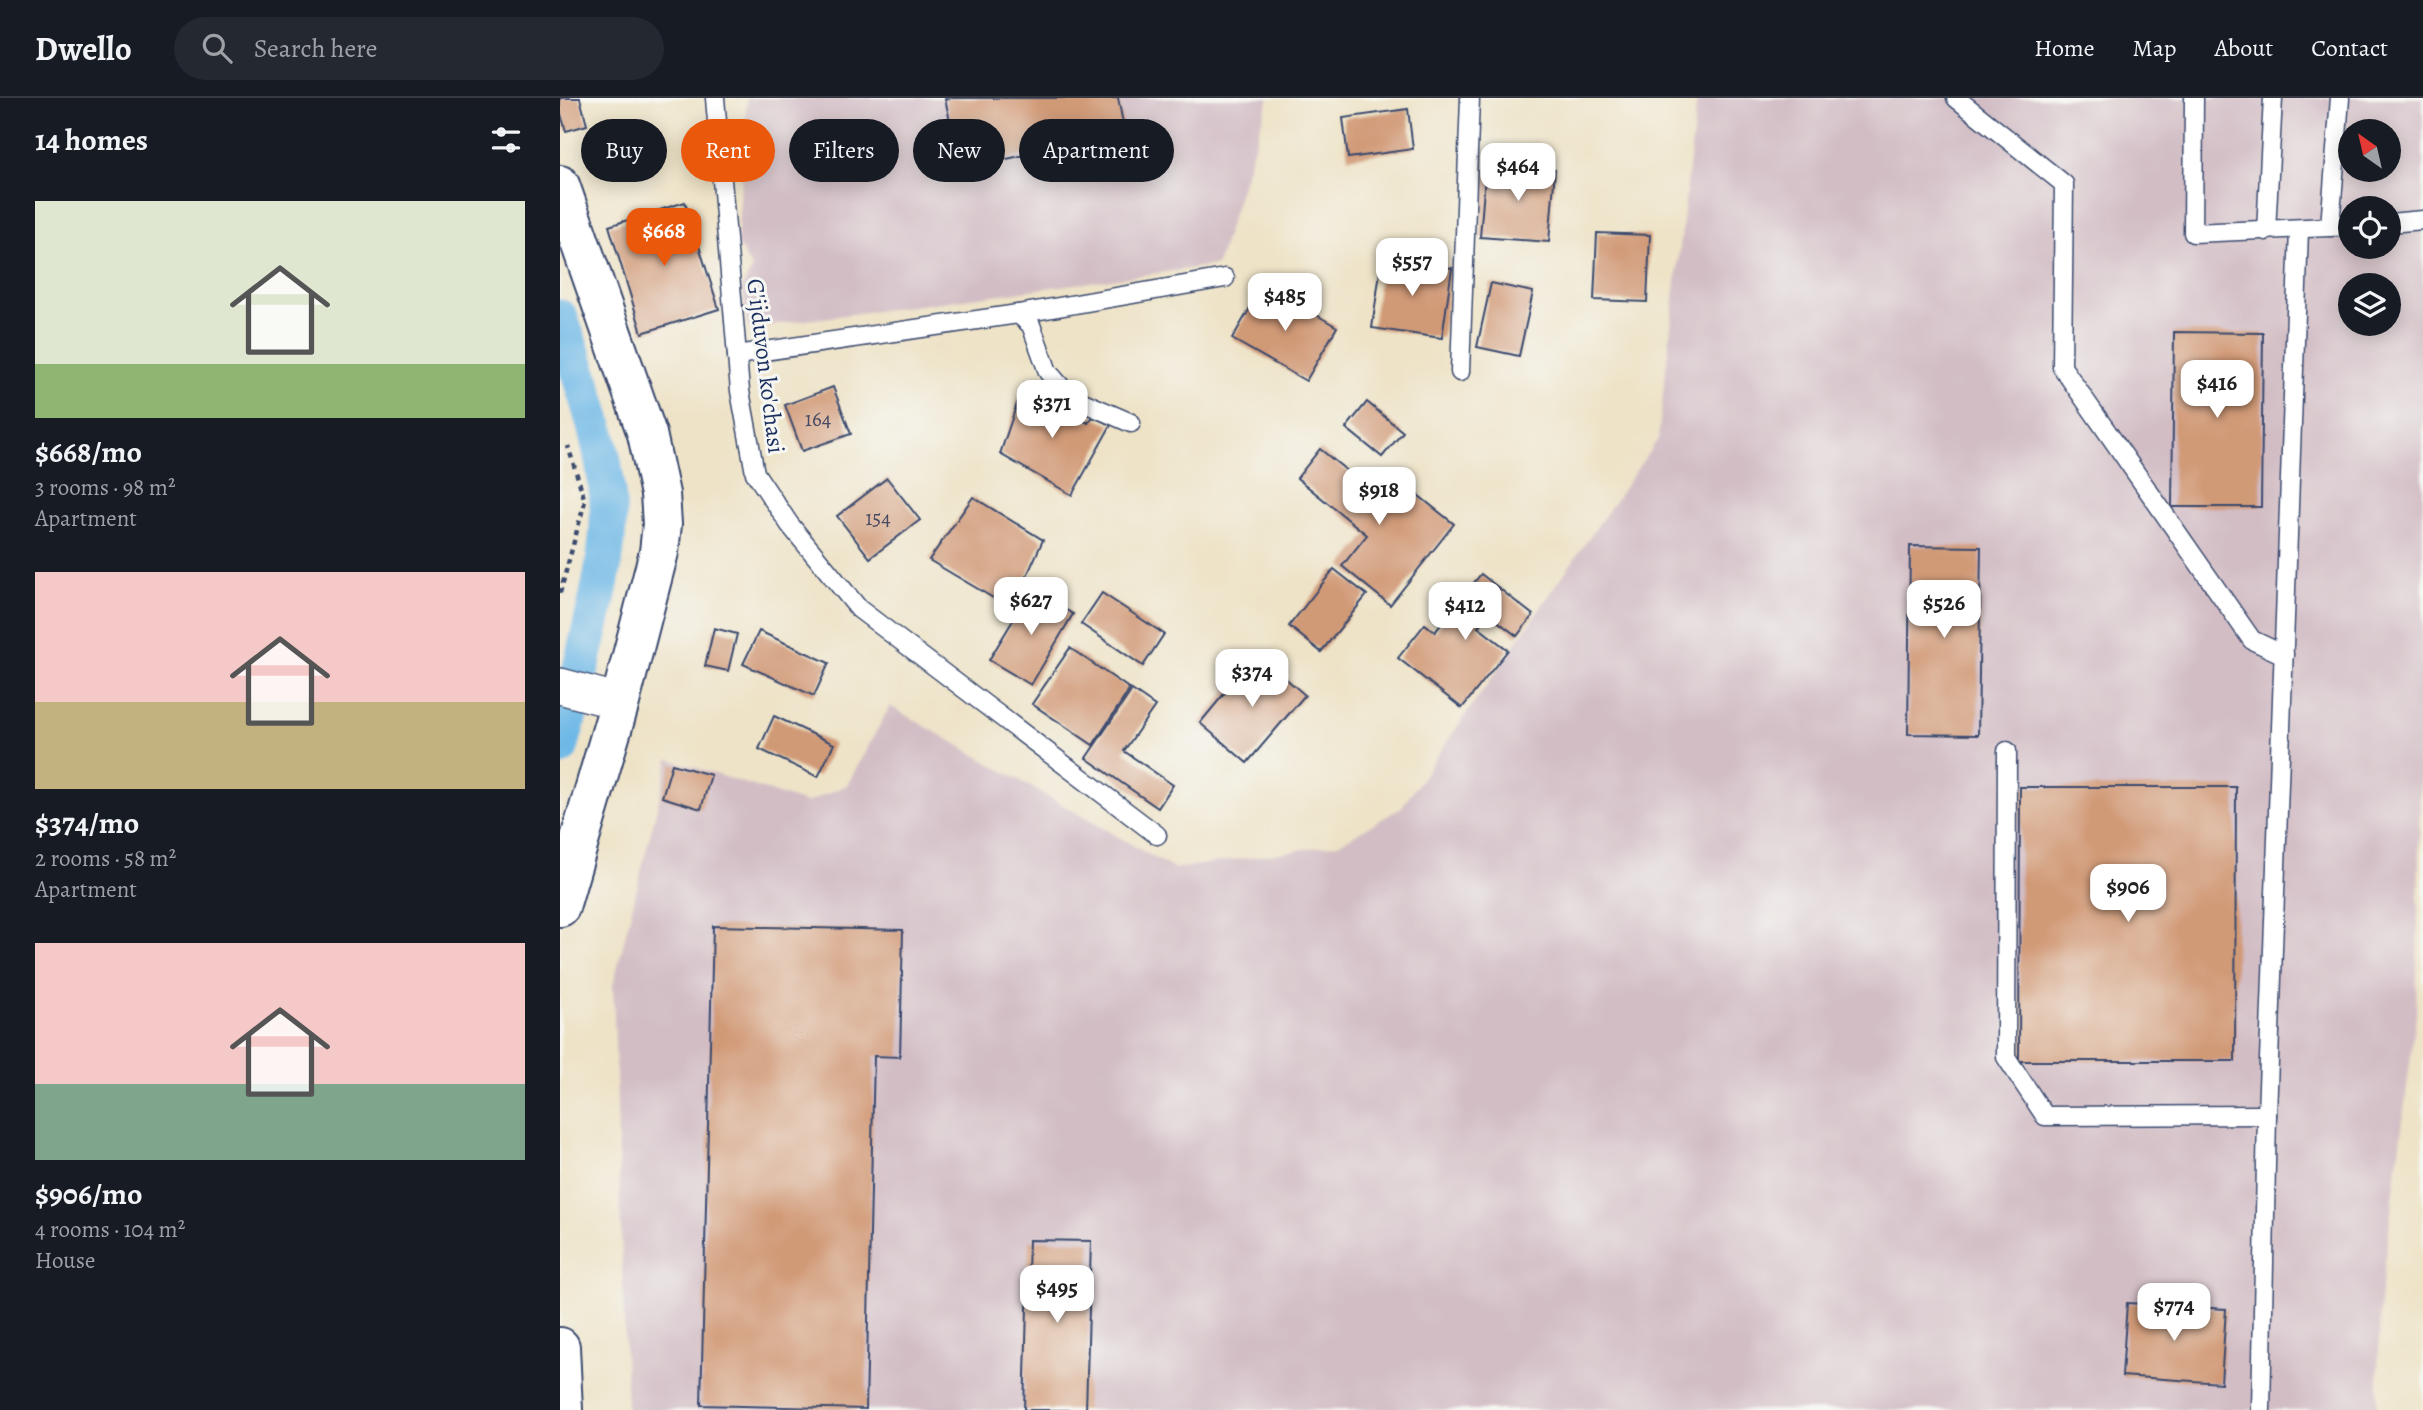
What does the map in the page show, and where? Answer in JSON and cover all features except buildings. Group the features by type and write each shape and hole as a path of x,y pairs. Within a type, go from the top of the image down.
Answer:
{"street":[{"path":"560,185 647,434 660,494 662,524 659,552 611,700 560,907"},
{"path":"560,686 611,700"},
{"path":"560,1347 562,1410"}],"lane":[{"name":"G'ijduvon ko'chasi","path":"715,98 740,391 755,473 790,525 859,609 1157,835"},
{"path":"1460,372 1470,98"},
{"path":"1956,98 2064,184 2063,367 2252,640 2284,655"},
{"path":"2194,98 2193,233 2338,227"},
{"path":"2266,230 2273,98"},
{"path":"2330,227 2340,98"},
{"path":"2401,222 2423,220"},
{"path":"2261,1410 2267,1115 2299,229"},
{"path":"737,355 1018,314 1225,278"},
{"path":"1018,314 1031,325 1048,372 1069,396 1131,423"},
{"path":"2007,751 2006,1057 2045,1116 2267,1115"}],"path":[{"path":"560,593 585,502 568,446"}],"shaded area":[{"path":"747,98 1269,98 1217,265 748,328 742,287 752,269 737,243 741,182 775,182 775,119 746,119"},
{"path":"1697,98 2423,98 2423,616 2416,1016 2380,1301 2377,1410 627,1410 613,985 669,759 806,803 847,785 890,706 1174,869 1338,844 1401,808 1658,439"}],"waterway":[{"path":"560,318 597,433 608,503 605,555 599,589 560,747"}]}
